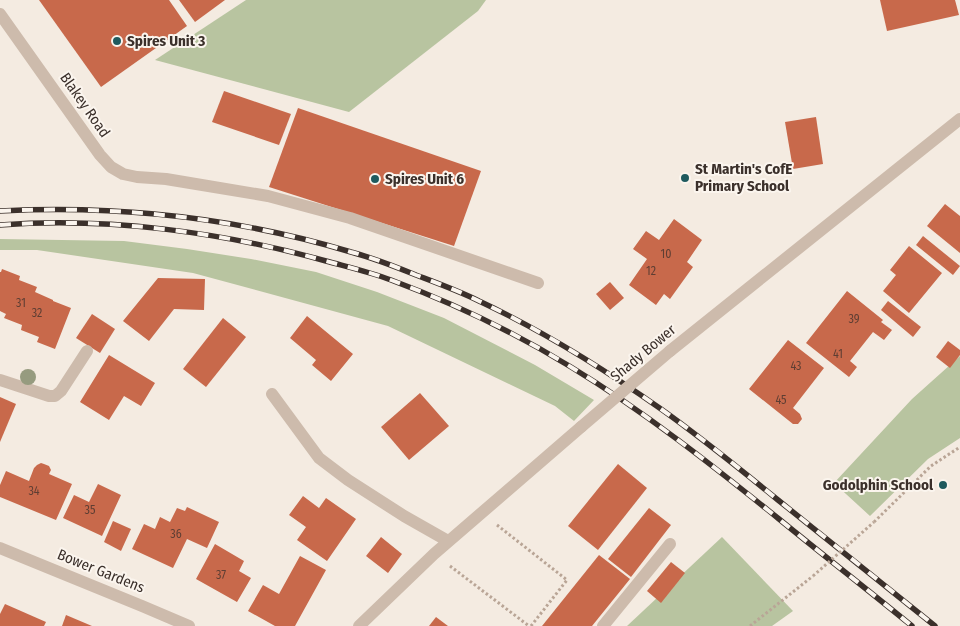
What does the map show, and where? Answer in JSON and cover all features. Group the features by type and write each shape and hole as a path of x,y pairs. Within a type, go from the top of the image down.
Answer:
{"street":[{"name":"Blakey Road","path":"0,14 96,150 111,167 123,174 166,179 268,196 350,218 538,283"},
{"name":"Shady Bower","path":"363,625 448,541 670,351 960,119"},
{"path":"4,381 49,396 55,396 61,392 87,351"},
{"path":"272,394 319,458 348,480 404,516 448,541"},
{"path":"603,626 670,544"},
{"name":"Bower Gardens","path":"0,548 189,626"}],"path":[{"path":"750,626 813,576 874,522 931,466 960,447"},
{"path":"434,554 530,626 567,580 481,512"}],"green space":[{"path":"246,0 486,0 478,11 349,112 155,60"},
{"path":"0,239 124,241 251,259 316,272 377,292 444,318 535,365 594,400 574,421 555,406 388,326 193,273 37,250 0,250"},
{"path":"960,356 960,438 928,459 870,516 834,483 912,399"},
{"path":"722,537 793,611 772,626 627,626"}],"building":[{"name":"Spires Unit 3","path":"39,0 169,0 187,26 101,87"},
{"path":"179,0 225,0 195,22"},
{"path":"880,0 955,0 959,15 887,31"},
{"path":"224,91 291,114 279,145 212,122"},
{"name":"Spires Unit 6","path":"298,108 481,171 454,246 269,187"},
{"path":"816,117 823,164 793,169 785,122"},
{"path":"945,204 960,216 960,253 927,226"},
{"path":"674,219 702,240 687,262 693,267 670,299 664,294 656,305 629,285 647,259 633,249 646,231 659,240"},
{"path":"923,236 960,266 953,275 916,245"},
{"path":"909,246 942,273 909,313 883,291 896,275 890,270"},
{"path":"2,269 20,276 19,280 37,287 35,292 71,308 55,349 37,342 39,337 21,330 22,325 4,318 6,314 0,311 0,272"},
{"path":"158,278 205,279 204,310 174,309 149,341 123,321"},
{"path":"610,282 624,298 610,310 596,294"},
{"path":"847,291 883,320 881,322 892,330 884,340 873,332 850,361 857,367 849,377 806,343"},
{"path":"888,301 921,327 913,337 881,310"},
{"path":"92,314 115,329 100,353 76,338"},
{"path":"307,316 353,354 331,381 312,365 316,360 290,338"},
{"path":"223,318 246,337 206,387 183,369"},
{"path":"788,340 824,368 793,408 800,414 802,419 798,424 793,424 749,389"},
{"path":"948,341 960,350 960,355 950,368 936,357"},
{"path":"109,355 155,383 141,406 124,396 109,420 80,402"},
{"path":"420,393 449,426 409,460 381,427"},
{"path":"0,397 16,404 0,442"},
{"path":"41,463 49,466 51,470 49,474 72,484 56,520 0,497 0,485 6,471 29,481 34,468"},
{"path":"618,464 647,488 598,550 568,526"},
{"path":"98,484 121,495 102,536 63,518 74,495 89,502"},
{"path":"303,496 319,508 326,498 356,519 327,561 297,540 306,527 289,515"},
{"path":"187,507 219,522 207,548 187,539 173,568 132,549 144,524 155,529 160,517 170,522 177,508 185,511"},
{"path":"649,508 671,525 631,577 608,559"},
{"path":"113,521 131,529 121,551 104,542"},
{"path":"381,537 402,554 388,573 366,556"},
{"path":"215,544 244,561 239,571 251,578 237,602 196,579"},
{"path":"599,555 630,579 592,626 542,626"},
{"path":"300,556 326,570 295,626 275,626 248,611 263,585 279,594"},
{"path":"671,562 685,573 661,603 647,591"},
{"path":"5,604 46,622 44,626 0,626 0,614"},
{"path":"66,615 92,626 62,626"},
{"path":"436,617 448,626 429,626"}],"railway":[{"path":"0,211 89,210 133,212 177,216 265,230 359,254 464,294 550,338 618,379 661,409 721,454 935,626"},
{"path":"0,225 41,223 123,225 164,229 246,242 375,274 460,308 549,354 625,402 729,479 912,626"}],"place":[{"name":"Spires Unit 3","path":"117,41"},
{"name":"St Martin's CofE Primary School","path":"685,178"},
{"name":"Spires Unit 6","path":"375,179"},
{"name":"Godolphin School","path":"943,485"}]}
